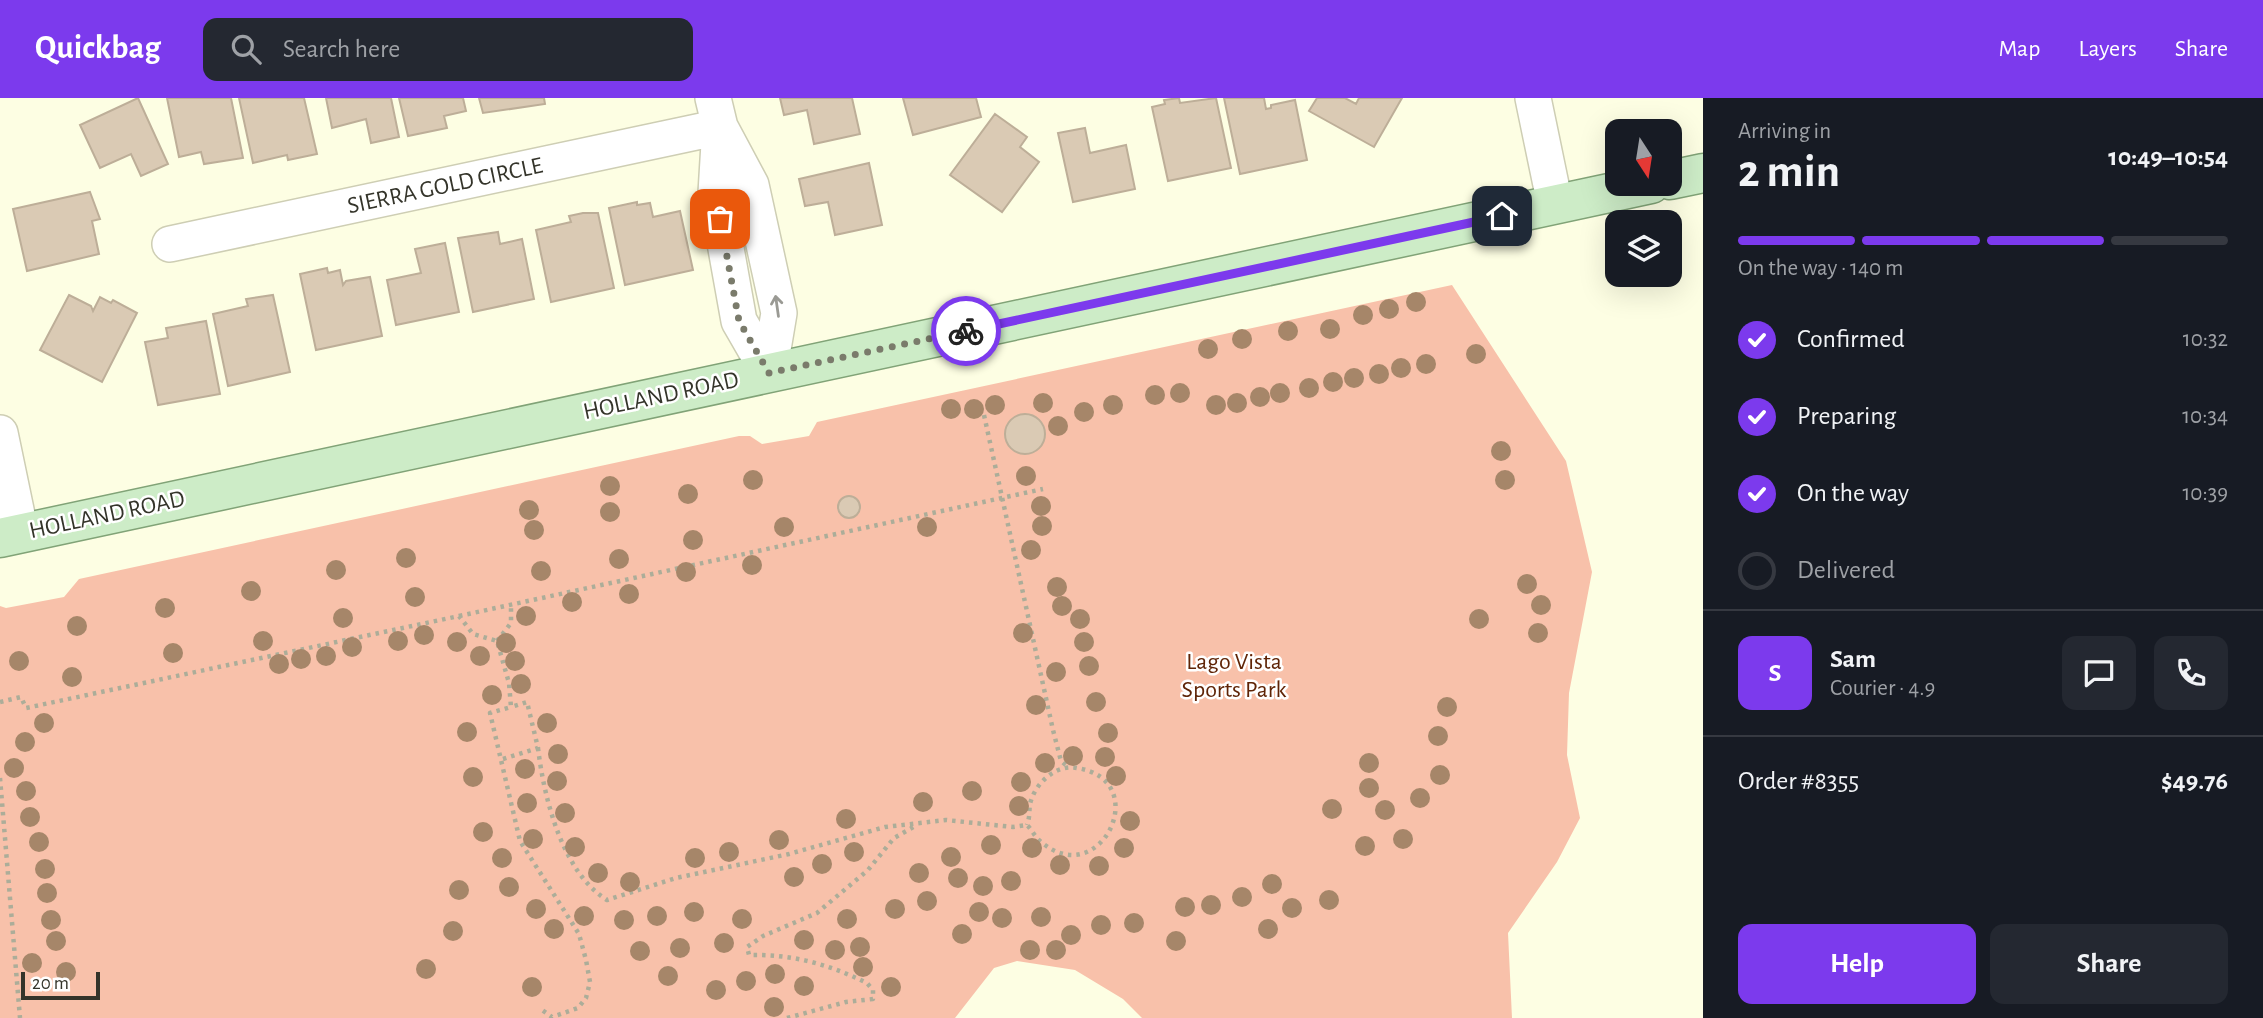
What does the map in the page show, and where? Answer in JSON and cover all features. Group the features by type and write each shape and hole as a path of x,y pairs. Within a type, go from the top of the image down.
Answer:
{"main road":[{"path":"1682,177 1703,173"},
{"name":"HOLLAND ROAD","path":"10,536 1605,194"}],"street":[{"path":"1533,98 1555,204"},
{"path":"716,113 751,185 779,313 769,373"},
{"name":"SIERRA GOLD CIRCLE","path":"170,244 716,113"},
{"path":"0,433 10,536"}],"path":[{"path":"984,415 1061,761 1067,766 1091,770 1101,778 1114,796 1116,815 1110,834 1096,848 1080,854 1058,852 1040,841 1027,825"},
{"path":"0,702 21,697 26,708 64,701 193,670 1043,489"},
{"path":"497,641 511,623 512,604"},
{"path":"459,615 473,634 497,641"},
{"path":"497,641 509,682 511,707"},
{"path":"542,1010 552,1017 578,1008 586,998 590,982 579,934 520,841 509,799 503,759 490,713 527,702 538,748 545,797 553,824 592,891 607,900 676,878 789,854 890,826 956,821 1013,827 1027,825"},
{"path":"503,759 538,748"},
{"path":"1027,825 1036,789 1049,776 1067,766"},
{"path":"0,778 20,1018"},
{"path":"787,1018 846,1002 869,1002 873,999 873,990 861,980 814,961 794,956 749,955 747,947 763,936 817,913 868,870 894,838 920,822"},
{"path":"890,826 894,838"}],"green space":[{"name":"Lago Vista Sports Park","path":"1452,285 1566,461 1592,572 1569,693 1567,755 1580,818 1557,862 1508,933 1512,1018 1142,1018 1123,999 1075,970 1017,961 994,968 955,1018 0,1018 0,606 6,608 64,597 79,579 739,436 750,436 762,444 809,436 817,422"}],"building":[{"path":"138,98 168,164 141,176 131,154 100,168 80,125"},
{"path":"167,98 231,98 243,158 204,164 201,152 179,157"},
{"path":"239,98 304,98 317,154 288,160 287,155 253,163"},
{"path":"326,98 391,98 399,137 371,143 366,119 332,128"},
{"path":"399,98 463,98 466,111 444,116 447,128 408,136"},
{"path":"479,98 544,98 545,104 483,113"},
{"path":"780,98 852,98 860,134 814,144 807,110 784,115"},
{"path":"903,98 976,98 981,117 913,135"},
{"path":"1179,98 1180,103 1216,98 1231,168 1168,181 1152,107 1165,104 1164,100"},
{"path":"1224,98 1264,98 1266,109 1271,108 1271,105 1295,100 1307,160 1240,174"},
{"path":"1317,98 1345,98 1356,104 1359,98 1402,98 1374,147 1309,111"},
{"path":"995,114 1027,137 1020,147 1039,162 1002,212 950,175"},
{"path":"1085,128 1090,153 1126,145 1135,189 1073,202 1058,133"},
{"path":"869,163 882,225 835,235 828,202 805,206 799,179"},
{"path":"90,192 100,219 92,221 99,254 27,271 13,209"},
{"path":"637,202 637,205 650,203 653,217 680,211 693,270 625,285 609,208"},
{"path":"598,213 614,288 551,302 536,230 571,222 569,216"},
{"path":"498,232 500,244 522,239 534,299 473,312 458,238"},
{"path":"445,243 459,312 396,325 387,280 421,273 415,249"},
{"path":"327,268 328,273 340,270 343,285 346,281 370,277 382,336 316,350 300,274"},
{"path":"69,295 91,306 93,311 100,297 111,303 113,300 137,313 102,382 40,350"},
{"path":"273,295 290,372 228,386 213,314 248,306 246,299"},
{"path":"206,321 220,394 158,405 145,342 168,338 166,328"},
{"path":"1025,414 1033,415 1039,420 1044,426 1044,442 1039,448 1033,453 1025,454 1017,453 1011,448 1006,442 1005,434 1006,426 1011,420 1017,415"},
{"path":"849,496 857,499 860,507 857,515 849,518 841,515 838,507 841,499"}],"way so far":[{"path":"720,219 739,321 769,373 966,331"}],"route":[{"path":"966,331 1502,216"}]}
